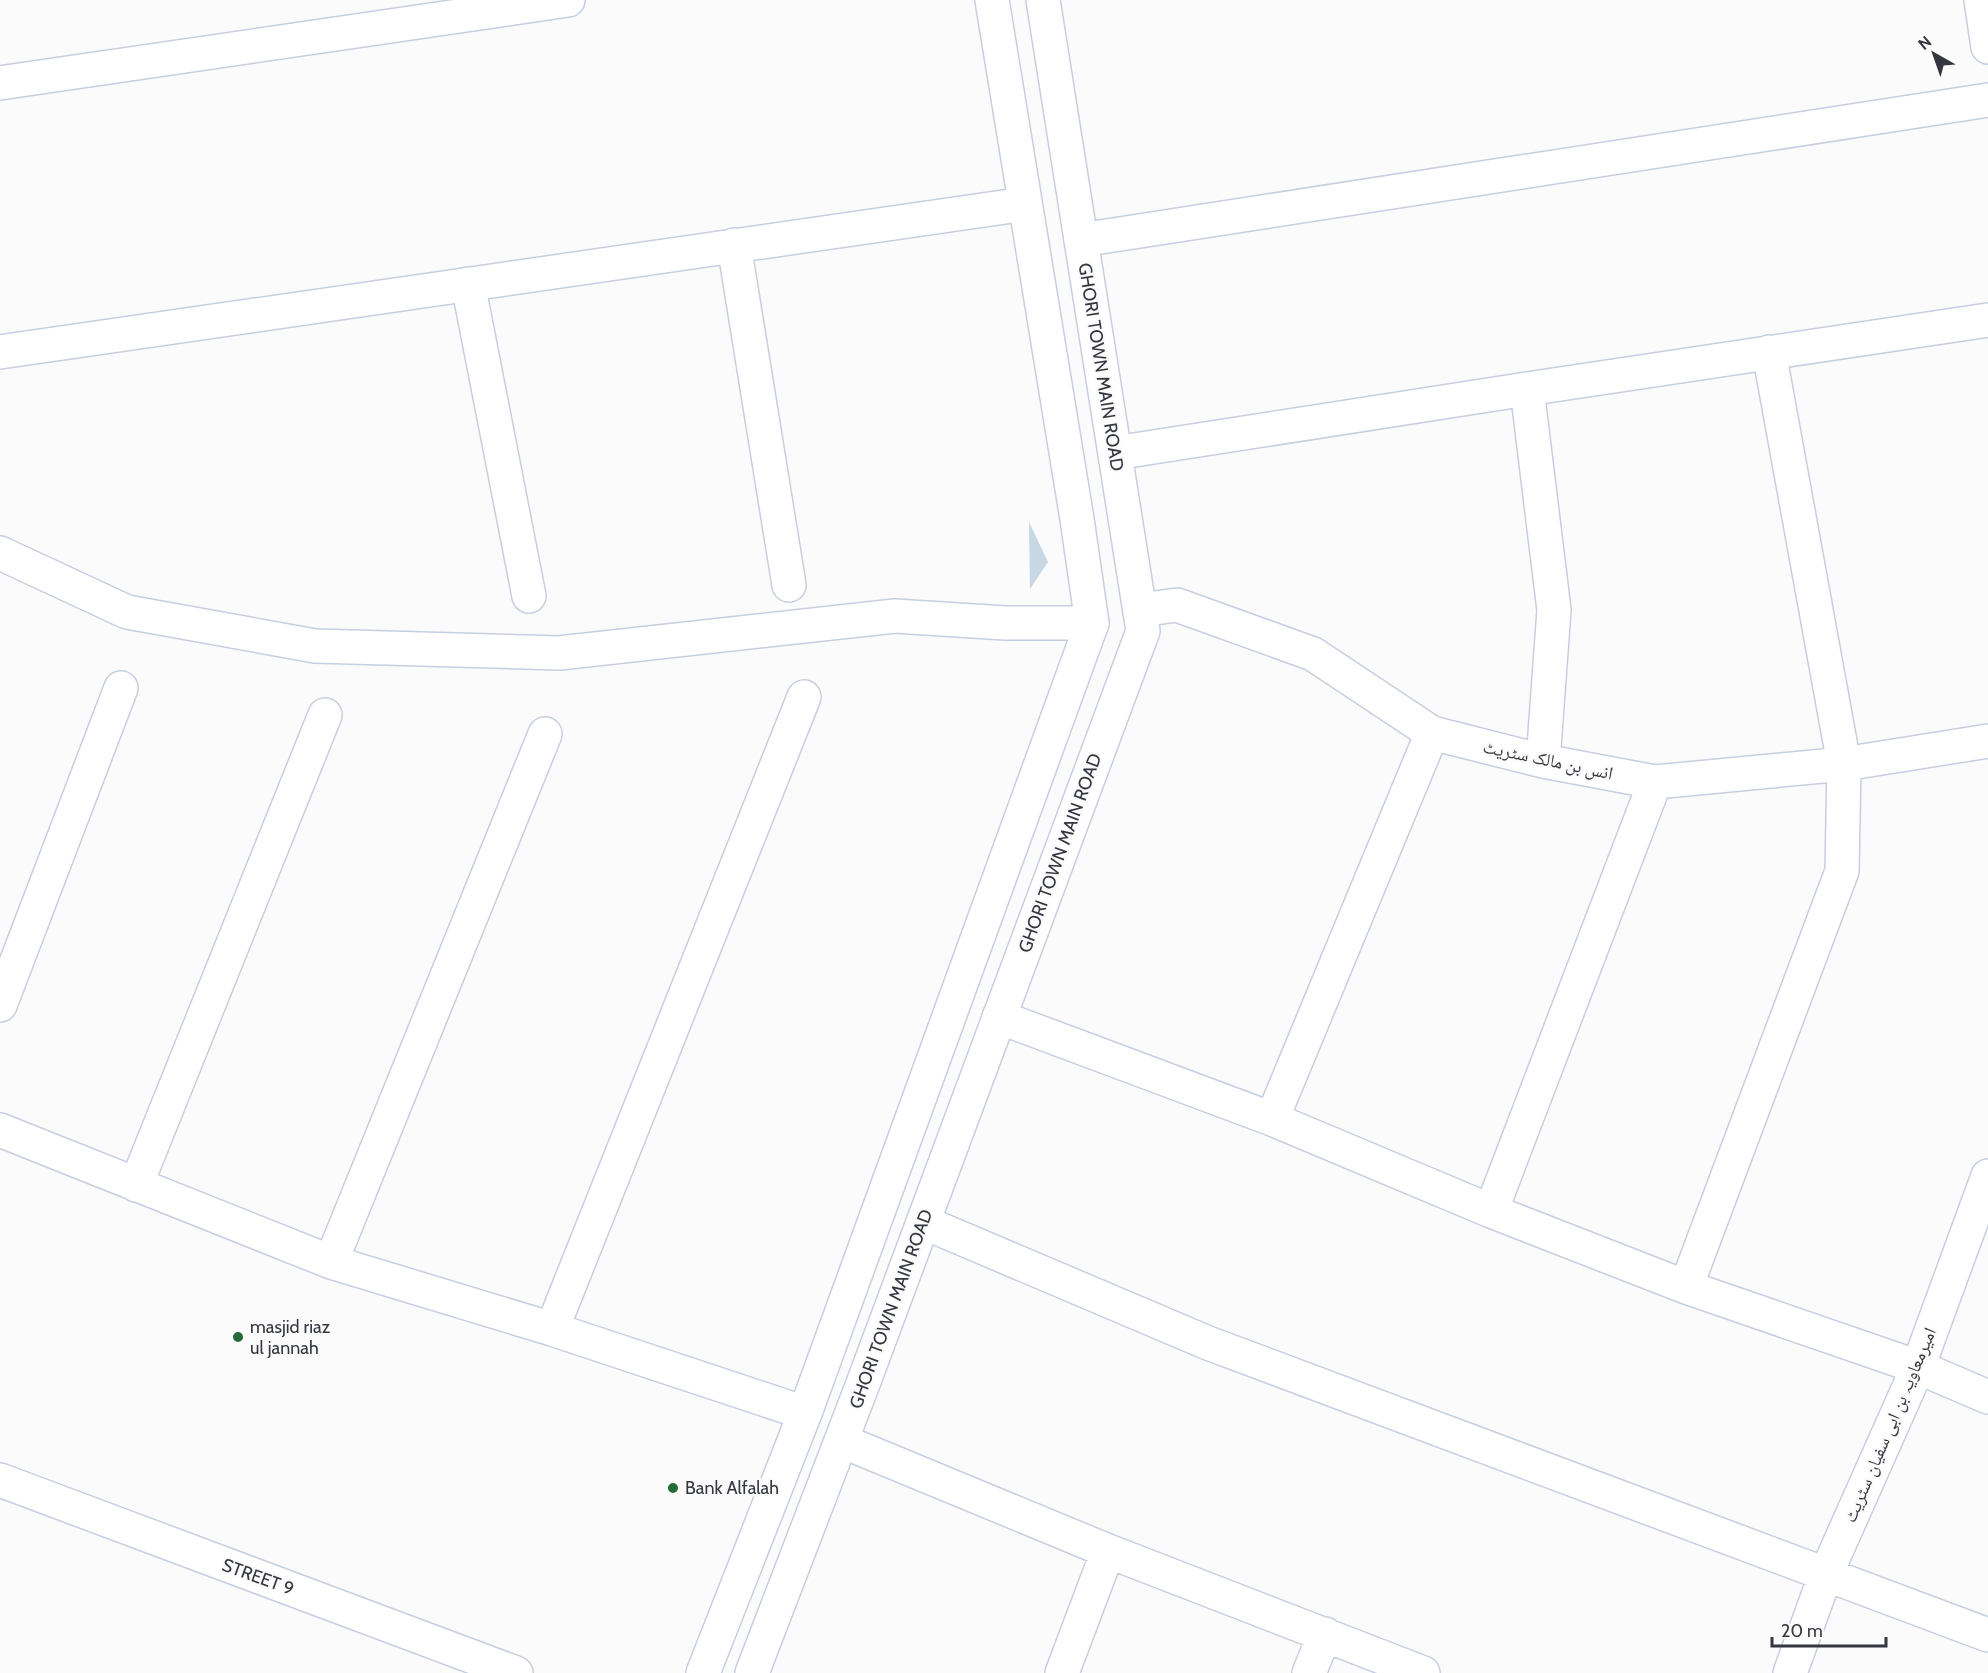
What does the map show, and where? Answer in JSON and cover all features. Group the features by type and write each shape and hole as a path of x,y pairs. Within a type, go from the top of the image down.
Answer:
{"street":[{"path":"0,83 568,0"},
{"path":"703,1673 805,1413 1092,623 992,0"},
{"name":"GHORI TOWN MAIN ROAD","path":"752,1673 842,1441 1143,632 1043,0"},
{"path":"1981,0 1988,47"},
{"path":"1081,240 1988,100"},
{"path":"0,352 1025,204"},
{"path":"734,245 789,585"},
{"path":"468,284 529,596"},
{"path":"1114,453 1527,388 1988,320"},
{"path":"1686,1287 1842,871 1844,764 1769,352"},
{"path":"1527,388 1554,610 1543,761"},
{"path":"0,553 127,612 315,646 559,652 895,616 1005,623 1092,623"},
{"name":"انس بن مالک سٹریٹ","path":"1140,610 1177,605 1313,654 1432,733 1543,761 1655,782 1844,764 1988,741"},
{"path":"0,1005 121,688"},
{"path":"552,1329 804,697"},
{"path":"136,1185 325,715"},
{"path":"1272,1119 1432,733"},
{"path":"331,1262 545,734"},
{"path":"1491,1211 1655,782"},
{"path":"999,1017 1272,1119 1491,1211 1686,1287 1918,1367 1988,1397"},
{"path":"0,1131 331,1262 552,1329 805,1413"},
{"name":"امیرمعاویہ بن ابی سفیان سٹریٹ","path":"1790,1673 1826,1574 1918,1367 1988,1176"},
{"path":"923,1222 1208,1343 1988,1635"},
{"path":"842,1441 1108,1551 1423,1673"},
{"name":"STREET 9","path":"0,1480 516,1673"},
{"path":"1062,1673 1108,1551"},
{"path":"1309,1673 1325,1634"}],"building":[{"path":"1029,522 1048,562 1030,589"}],"place":[{"name":"masjid riaz ul jannah","path":"238,1337"},
{"name":"Bank Alfalah","path":"673,1488"}]}
